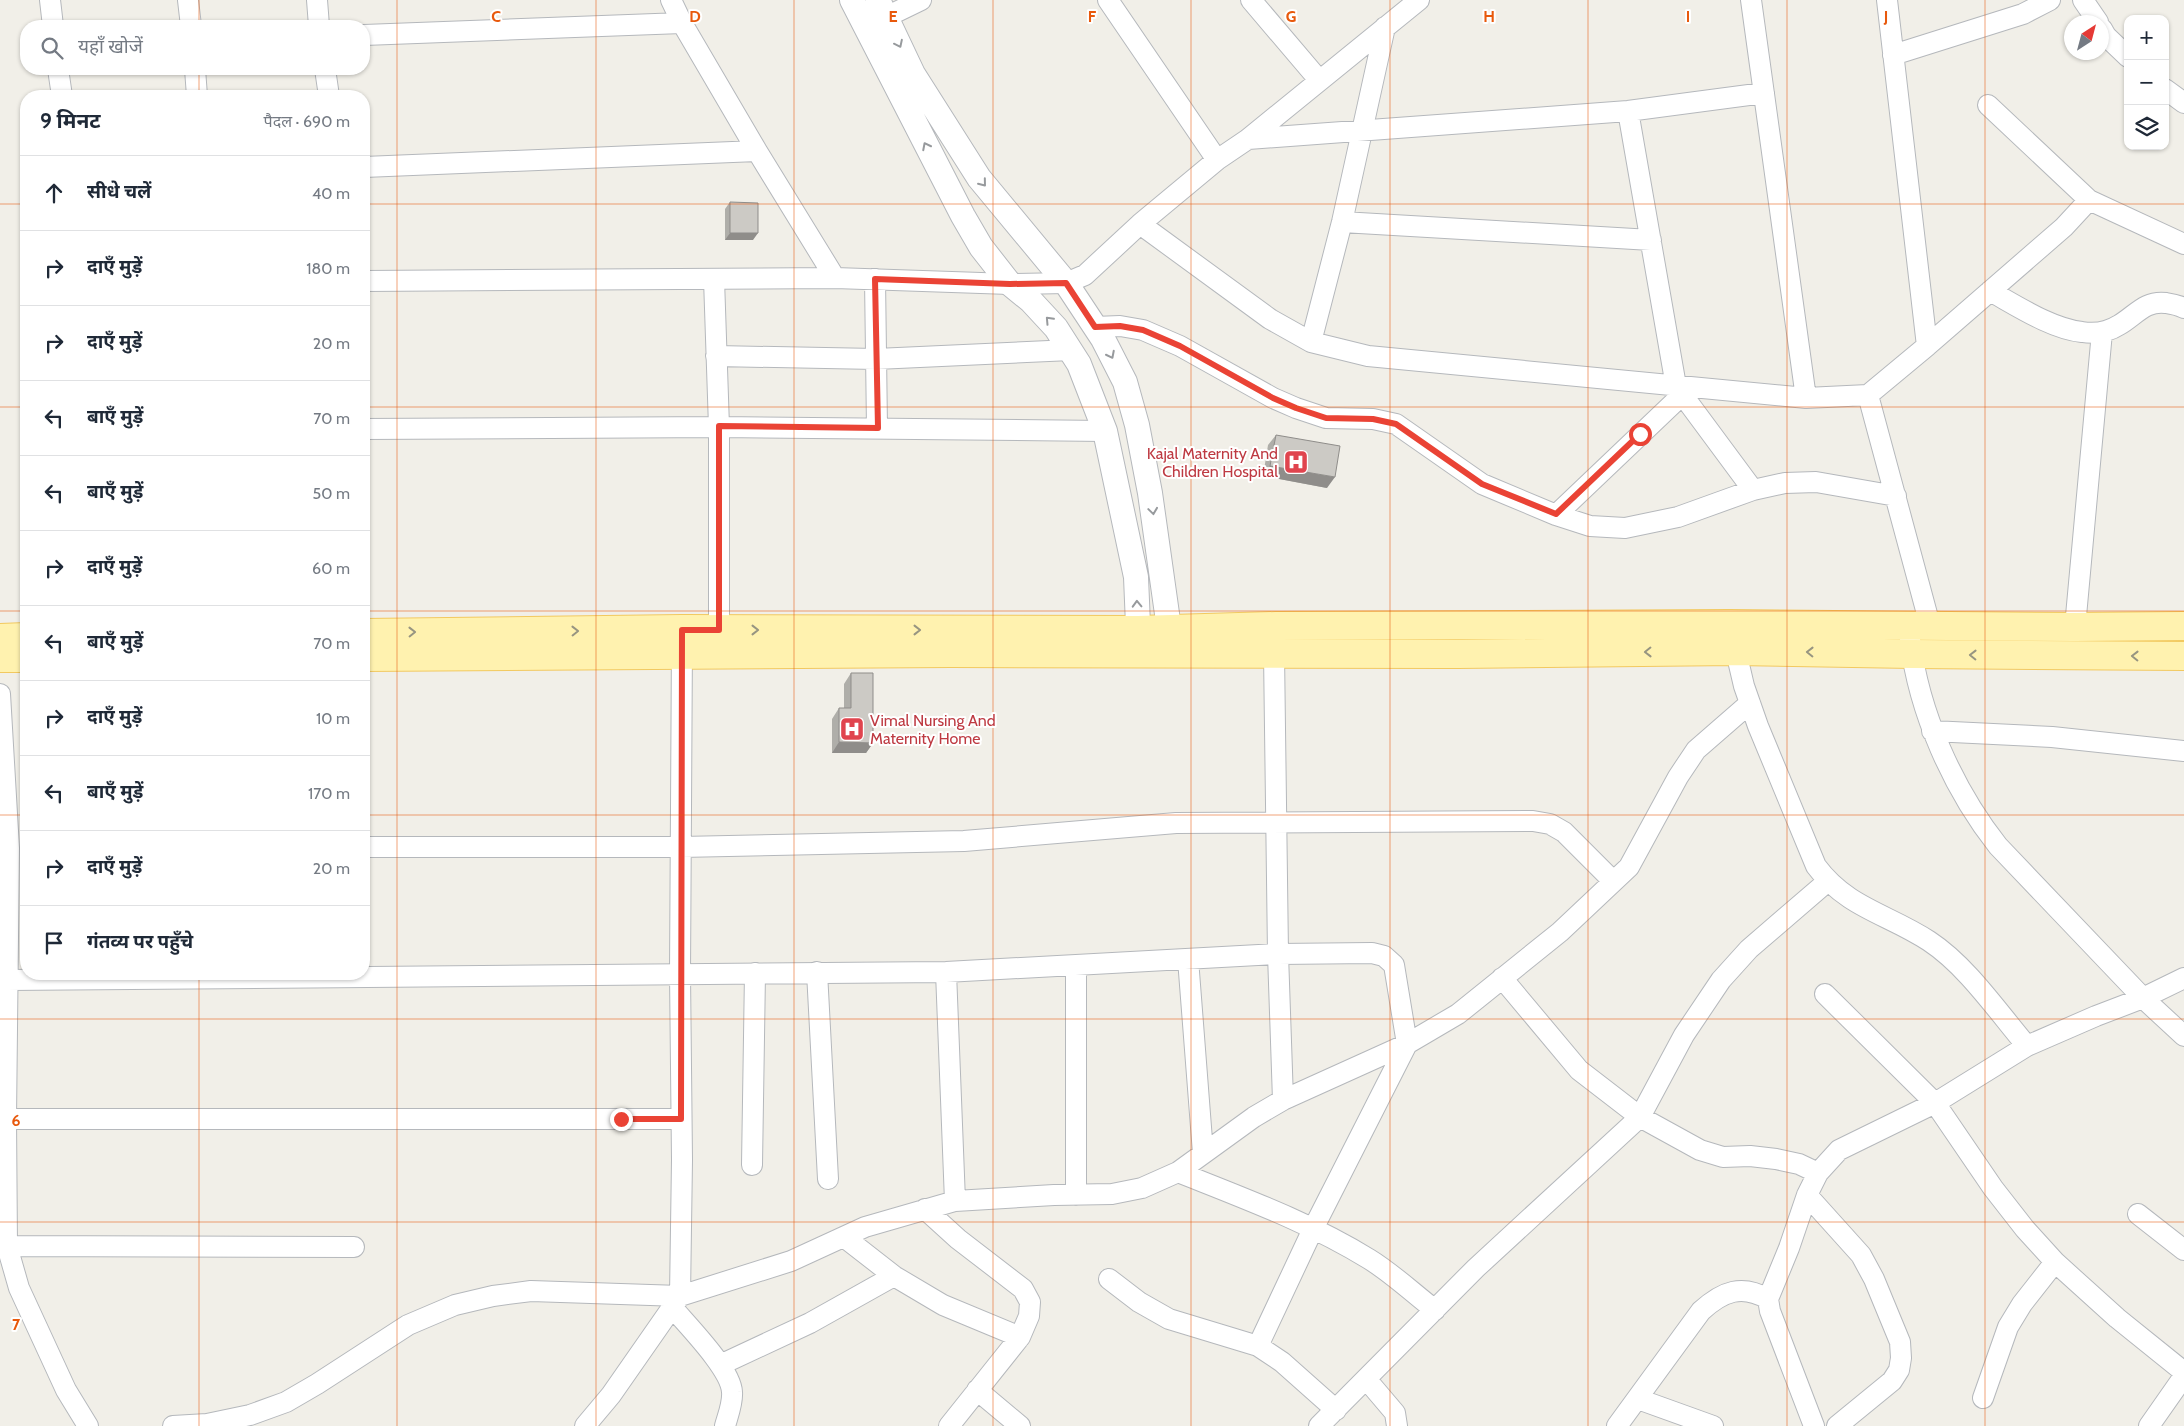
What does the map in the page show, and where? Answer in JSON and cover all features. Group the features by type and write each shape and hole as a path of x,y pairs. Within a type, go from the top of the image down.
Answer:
{"main road":[{"path":"370,632 682,642 1139,642 1730,624 2184,626"},
{"path":"370,657 682,642 719,630 1139,642"},
{"path":"0,638 20,637"},
{"path":"1169,641 1274,653 1458,654 1736,651 2184,656"},
{"path":"0,658 20,658"}],"street":[{"path":"50,0 52,20"},
{"path":"317,0 319,20"},
{"path":"672,0 682,23 757,151 835,278"},
{"path":"852,0 963,216 981,247 1010,284 1031,301 1056,328 1080,364 1105,431 1136,577 1139,642"},
{"path":"921,0 882,8 913,74 979,178 1066,283 1103,340 1125,382 1137,425 1150,493 1169,641"},
{"path":"1108,0 1216,160"},
{"path":"1251,0 1319,80"},
{"path":"370,280 835,278 1010,284 1066,283 1085,274 1140,224 1216,160 1248,139 1419,0"},
{"path":"1751,0 1806,398"},
{"path":"1887,0 1927,346"},
{"path":"1893,55 2021,7 2050,0"},
{"path":"2083,0 2093,15"},
{"path":"191,20 193,1"},
{"path":"370,35 682,23"},
{"path":"1310,342 1342,222 1385,27"},
{"path":"2109,39 2124,53"},
{"path":"59,75 61,90"},
{"path":"195,75 196,90"},
{"path":"326,75 328,90"},
{"path":"2169,92 2184,103"},
{"path":"1248,139 1628,111 1764,93"},
{"path":"1988,105 2089,200 2184,244"},
{"path":"1628,111 1679,390 1753,490"},
{"path":"370,167 757,151"},
{"path":"1140,224 1270,319 1310,342 1368,356 1679,390 1806,398 1868,395 2064,227 2089,200"},
{"path":"1342,222 1651,240"},
{"path":"714,278 719,426 719,630"},
{"path":"875,279 878,428"},
{"path":"1990,291 2043,320 2081,332 2102,332 2119,326 2148,304 2156,302 2179,305 2184,308"},
{"path":"1095,327 1120,326 1143,330 1180,346 1273,398 1326,418 1373,419 1396,424 1482,484 1590,526 1625,528 1678,517 1753,490 1785,482 1816,482 1896,496"},
{"path":"2075,627 2102,332"},
{"path":"716,356 876,359 1070,350"},
{"path":"1556,514 1679,390"},
{"path":"1868,395 1896,496 1919,625 1912,654 1932,731 1979,821 1998,846 2143,998 2184,1036"},
{"path":"370,429 719,426 1105,431"},
{"path":"1730,624 1744,686 1816,866 1828,881 1852,900 1928,940 1951,958 2027,1046"},
{"path":"586,1426 611,1395 676,1301 682,1160 680,847 682,642"},
{"path":"1274,653 1278,954 1283,1100"},
{"path":"0,694 18,848 8,980 3,1119 4,1246 19,1288 66,1390 88,1426"},
{"path":"172,1426 207,1424 241,1417 286,1402 408,1325 455,1305 493,1296 530,1291 676,1301 791,1261 866,1226 955,1201 1112,1194 1142,1188 1178,1172 1254,1117 1283,1100 1407,1044 1458,1014 1560,932 1629,867 1678,777 1696,750 1750,702"},
{"path":"1932,731 2052,738 2184,751"},
{"path":"370,847 680,847 964,841 1176,823 1277,824 1533,821 1550,824 1564,832 1613,881"},
{"path":"1319,1426 1476,1268 1640,1118 1684,1035 1722,980 1749,949 1828,881"},
{"path":"370,977 946,972 1278,954 1372,953 1384,956 1394,965 1407,1044 1313,1229 1258,1346"},
{"path":"1188,959 1203,1154"},
{"path":"1076,965 1076,1195"},
{"path":"817,972 828,1179"},
{"path":"946,972 955,1201"},
{"path":"752,1165 754,973"},
{"path":"1502,978 1579,1070 1640,1118 1700,1150 1723,1157 1750,1156 1776,1159 1799,1164 1818,1173"},
{"path":"1814,1426 1770,1311 1768,1299 1789,1248 1807,1195 1818,1173 1839,1150 1935,1103 2027,1046 2143,998 2184,978"},
{"path":"8,980 20,980"},
{"path":"1825,994 1935,1103 1993,1188 2025,1229 2055,1262 2116,1318 2184,1374 2149,1426"},
{"path":"3,1119 681,1119"},
{"path":"1178,1172 1276,1211 1370,1259 1435,1310"},
{"path":"1807,1195 1861,1255 1874,1279 1900,1342 1901,1358 1899,1370 1892,1381 1838,1426"},
{"path":"925,1209 958,1239 1023,1289 1030,1302 1029,1316 1020,1336 949,1426"},
{"path":"2138,1214 2184,1250"},
{"path":"844,1237 894,1276 943,1305 1020,1336"},
{"path":"4,1246 354,1247"},
{"path":"1983,1398 2008,1327 2022,1304 2055,1262"},
{"path":"720,1364 810,1323 894,1276"},
{"path":"1110,1280 1139,1302 1169,1318 1258,1346 1282,1362 1336,1410"},
{"path":"1617,1426 1701,1311 1712,1301 1724,1294 1745,1290 1756,1292 1768,1299"},
{"path":"676,1301 730,1380 732,1401 725,1426"},
{"path":"1366,1380 1403,1425"},
{"path":"977,1390 1020,1426"},
{"path":"1638,1399 1712,1426"}],"building":[{"path":"730,202 758,203 758,233 730,233"},
{"path":"1276,435 1340,446 1335,477 1270,466"},
{"path":"851,673 873,673 873,743 839,742 839,708 851,708"}],"place":[{"name":"Kajal Maternity And Children Hospital","path":"1296,462"},
{"name":"Vimal Nursing And Maternity Home","path":"852,729"}],"route":[{"path":"621,1119 681,1119 680,847 682,630 719,630 719,426 878,428 875,279 1010,284 1066,283 1095,327 1120,326 1143,330 1180,346 1273,398 1326,418 1373,419 1396,424 1416,436 1438,455 1482,484 1556,514 1640,434"}]}
